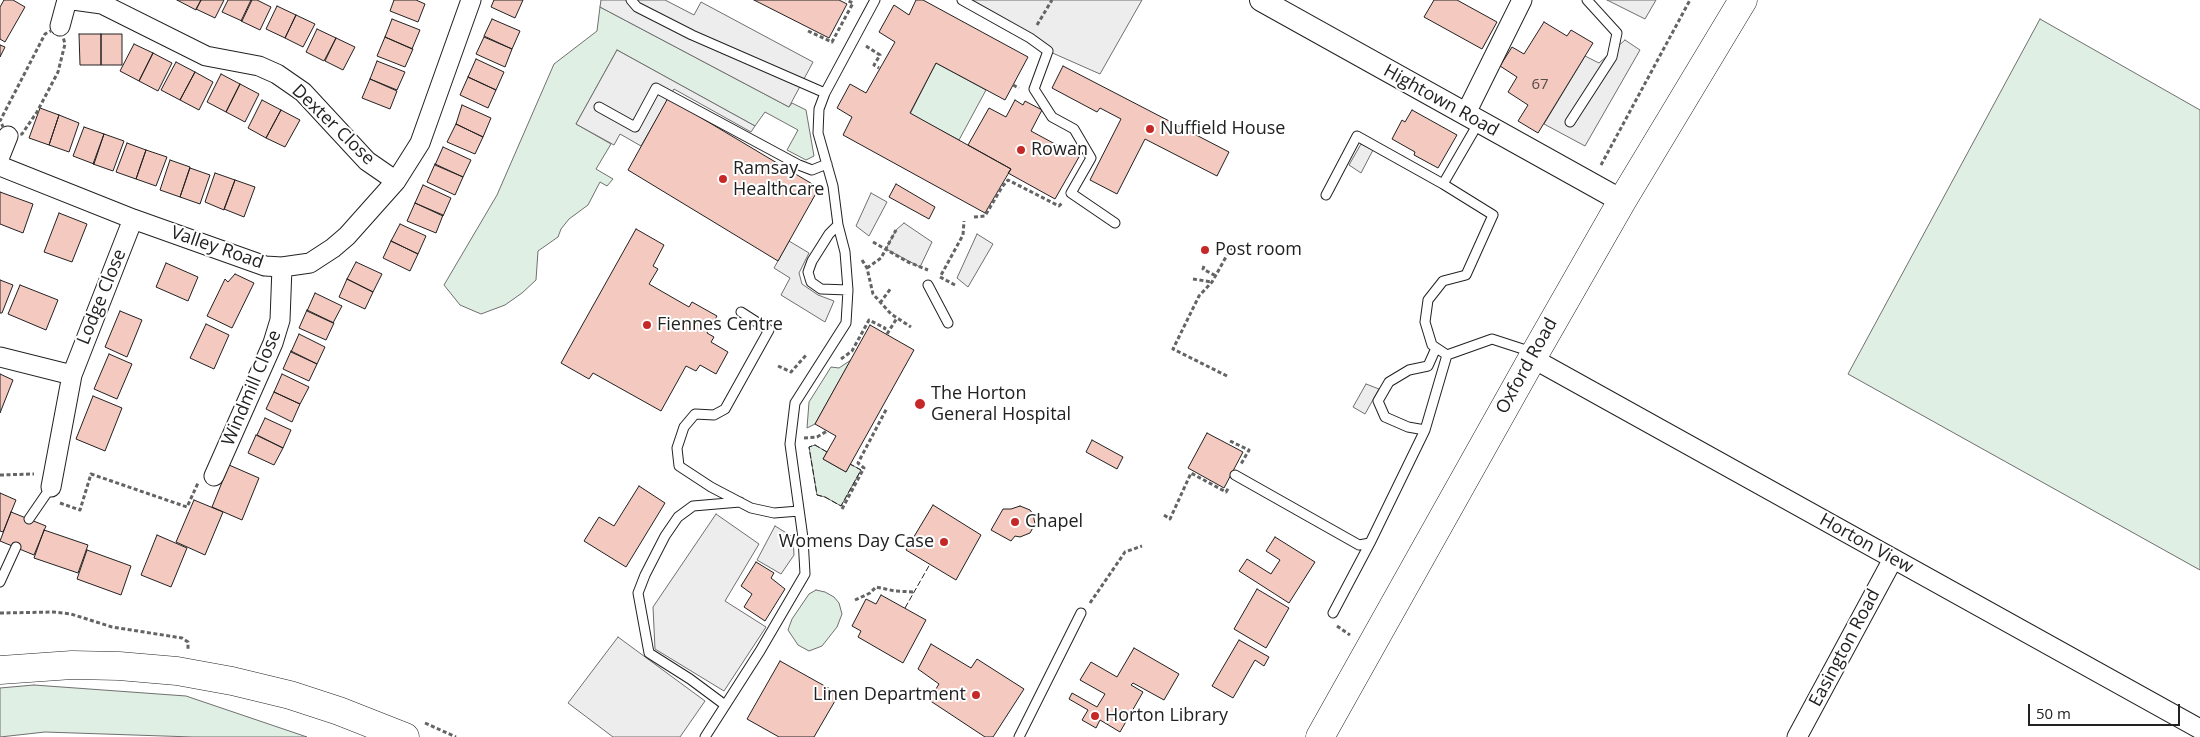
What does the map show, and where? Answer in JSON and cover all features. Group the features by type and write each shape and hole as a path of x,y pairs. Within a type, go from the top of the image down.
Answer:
{"main road":[{"name":"Oxford Road","path":"1320,737 1622,201 1742,0"},
{"path":"0,670 72,665 118,666 177,671 232,680 290,695 339,711 405,737"}],"street":[{"path":"60,26 67,0"},
{"name":"Dexter Close","path":"73,0 102,4 206,56 259,66 277,74 303,92 367,161 396,180"},
{"name":"Valley Road","path":"0,166 133,219 265,266 282,267 310,262 333,248 347,236 396,180 420,143 470,0"},
{"name":"Hightown Road","path":"1261,0 1622,201"},
{"path":"1472,118 1522,0"},
{"path":"0,156 8,136"},
{"name":"Lodge Close","path":"47,492 72,375 133,219"},
{"name":"Windmill Close","path":"214,476 273,343 280,320 282,267"},
{"name":"Horton View","path":"1534,355 1893,559 2200,729"},
{"path":"0,357 72,375"},
{"name":"Easington Road","path":"1797,737 1893,559"}],"lane":[{"path":"631,0 637,7 692,35 825,93"},
{"path":"705,737 805,574 790,444 795,403 846,323 848,290 845,252 838,225 833,186 818,133 818,108 875,0"},
{"path":"962,0 1030,38 1048,51 1034,89 1052,117 1074,129 1091,158 1071,193 1115,223"},
{"path":"1570,122 1612,58 1617,32 1589,0"},
{"path":"600,108 635,127 656,88 798,165 812,170 828,164"},
{"path":"1444,184 1472,118"},
{"path":"1326,195 1357,136 1444,184 1493,215 1466,274 1443,281 1428,300 1425,322 1432,345 1447,355"},
{"path":"838,225 829,234 812,261 808,272 811,282 821,290 848,290"},
{"path":"928,286 948,323"},
{"path":"740,312 769,330 725,410 714,414 695,414 684,427 677,448 680,466 711,487 751,508 774,513 799,511"},
{"path":"1447,355 1492,339 1534,355"},
{"path":"1424,430 1408,427 1386,417 1378,401 1390,382 1409,370 1428,366 1436,348"},
{"path":"1333,613 1370,543 1424,430 1447,355"},
{"path":"1235,475 1359,545 1370,543"},
{"path":"28,519 47,492"},
{"path":"726,705 649,653 638,593 665,536 678,517 693,506 740,502"},
{"path":"0,582 16,547"},
{"path":"1019,737 1081,613"}],"path":[{"path":"808,31 832,42 853,3 846,0"},
{"path":"1591,183 1690,0"},
{"path":"60,26 66,44 58,72 37,112 22,134 8,136 0,121 45,34 60,26"},
{"path":"863,45 880,55 874,65 879,68"},
{"path":"1013,85 1019,88"},
{"path":"974,217 985,216 1008,180 1059,206 1071,193"},
{"path":"940,277 963,235 964,221"},
{"path":"867,268 881,258 896,230"},
{"path":"873,242 954,285"},
{"path":"1227,376 1173,349 1199,296 1216,276 1231,248 1238,252"},
{"path":"862,260 867,268 873,294 897,318 911,327"},
{"path":"1204,266 1203,269 1216,276"},
{"path":"1193,278 1212,282"},
{"path":"880,303 891,288"},
{"path":"887,334 897,318"},
{"path":"838,362 852,351 869,320 885,328 883,332"},
{"path":"842,509 864,468 858,463 887,408"},
{"path":"803,438 818,436 827,431"},
{"path":"1164,515 1170,519 1191,473 1226,492 1249,450 1230,441"},
{"path":"0,475 34,474 34,495 47,492 80,510 91,474 187,507 202,474 214,476"},
{"path":"1081,613 1103,587 1124,552 1142,546"},
{"path":"855,600 870,593 876,587 914,592"},
{"path":"0,613 53,612 71,614 112,626 182,638 188,642 188,651"},
{"path":"1333,613 1332,623 1370,648"}],"green space":[{"path":"600,7 789,107 792,103 806,110 814,156 806,160 787,150 798,130 765,112 755,126 617,50 576,124 611,144 596,169 613,179 607,186 600,182 588,205 569,219 561,229 558,237 538,251 536,280 505,305 481,314 460,305 444,285 497,195 554,64 597,31"},
{"path":"2040,19 2200,110 2200,570 1848,374"},
{"path":"936,63 986,90 959,140 910,114"},
{"path":"851,360 815,424 807,428 809,402 831,367 839,368"},
{"path":"815,445 827,452 823,459 846,472 850,464 861,470 841,506 825,497 817,495 809,447"},
{"path":"816,590 834,597 839,603 842,614 837,627 822,646 809,651 798,645 788,630 792,619 809,594"},
{"path":"34,685 186,696 307,737 193,737 45,732 0,737 0,688"}],"shaded area":[{"path":"601,0 665,0 694,15 701,2 813,62 789,107 600,7"},
{"path":"962,0 1142,0 1100,74 1048,51"},
{"path":"1607,0 1656,0 1645,19"},
{"path":"1625,40 1640,50 1585,146 1544,124 1585,56 1599,63"},
{"path":"617,50 755,126 751,132 674,89 641,146 620,134 614,145 576,124"},
{"path":"1361,144 1373,150 1361,173 1349,165"},
{"path":"871,193 887,202 869,236 856,226"},
{"path":"904,223 932,242 920,267 886,249 896,230"},
{"path":"977,234 993,244 968,287 957,278"},
{"path":"789,241 809,253 799,273 802,284 818,295 834,301 825,322 781,295 790,278 774,268"},
{"path":"1366,384 1379,389 1365,414 1353,407"},
{"path":"716,514 759,544 725,601 766,627 724,691 655,649 653,607"},
{"path":"775,526 793,537 794,555 781,574 757,560"},
{"path":"618,637 705,701 680,737 613,737 568,703"}],"building":[{"path":"4,0 13,0 25,7 5,42 0,39 0,7"},
{"path":"177,0 201,0 196,10"},
{"path":"201,0 224,0 215,18 196,9"},
{"path":"228,0 252,0 242,21 222,12"},
{"path":"251,0 257,0 271,7 260,30 241,21"},
{"path":"394,0 416,0 425,4 418,22 390,11"},
{"path":"494,0 523,0 515,18 491,7"},
{"path":"754,0 839,0 847,4 829,38"},
{"path":"916,0 923,0 1028,57 1005,100 936,63 910,113 1011,169 985,213 843,135 852,117 837,108 850,84 866,93 895,42 879,32 894,5 909,15"},
{"path":"1434,0 1457,0 1497,22 1482,49 1424,17"},
{"path":"277,6 296,15 285,38 266,29"},
{"path":"296,15 315,24 303,47 285,38"},
{"path":"392,19 420,30 412,49 385,37"},
{"path":"492,19 520,31 512,49 484,36"},
{"path":"1544,22 1567,36 1571,30 1593,43 1538,133 1518,121 1528,105 1508,92 1517,77 1500,66 1512,47 1524,54"},
{"path":"317,29 336,38 324,61 306,52"},
{"path":"79,34 101,34 101,65 80,65"},
{"path":"101,34 122,34 122,65 101,65"},
{"path":"385,37 413,49 405,67 377,56"},
{"path":"484,37 512,49 505,67 476,54"},
{"path":"336,38 355,47 343,70 325,61"},
{"path":"134,44 153,53 139,81 120,71"},
{"path":"0,45 5,47 0,57"},
{"path":"153,53 172,63 158,91 139,81"},
{"path":"476,59 504,72 496,90 468,77"},
{"path":"377,61 405,72 397,90 370,79"},
{"path":"176,62 195,72 180,100 161,90"},
{"name":"Nuffield House","path":"1063,66 1229,152 1217,176 1145,139 1117,194 1090,180 1121,119 1100,108 1097,112 1052,88"},
{"path":"195,72 213,82 199,110 180,100"},
{"path":"221,74 240,84 226,112 207,102"},
{"path":"468,77 496,90 488,108 460,95"},
{"path":"370,79 397,91 390,109 362,98"},
{"path":"240,84 259,94 245,122 226,112"},
{"name":"Ramsay Healthcare","path":"668,98 819,188 778,261 628,170"},
{"path":"262,100 281,110 266,138 248,128"},
{"name":"Rowan","path":"1015,100 1023,105 1025,101 1042,110 1031,131 1079,157 1055,199 1008,173 1011,169 968,145 989,108 1006,117"},
{"path":"462,105 491,118 483,137 456,124"},
{"path":"40,108 59,115 49,145 29,138"},
{"path":"281,110 300,120 285,147 266,138"},
{"path":"1412,110 1457,135 1438,168 1414,155 1415,152 1392,139 1402,120 1405,122"},
{"path":"59,115 79,123 69,152 49,145"},
{"path":"456,124 483,137 475,154 447,142"},
{"path":"84,127 104,134 94,164 73,156"},
{"path":"104,134 124,141 113,171 93,164"},
{"path":"127,143 146,150 136,179 116,172"},
{"path":"443,147 471,160 463,177 435,165"},
{"path":"146,150 167,157 156,186 136,179"},
{"path":"170,160 190,167 180,197 160,190"},
{"path":"435,164 463,177 455,195 427,182"},
{"path":"190,168 210,175 200,204 180,197"},
{"path":"215,173 235,180 224,210 205,202"},
{"path":"235,180 255,187 244,217 224,209"},
{"path":"896,184 935,207 929,219 889,197"},
{"path":"423,185 451,198 443,216 415,203"},
{"path":"0,192 33,204 23,233 0,224"},
{"path":"415,203 443,215 436,233 407,221"},
{"path":"59,213 87,224 72,262 44,252"},
{"path":"400,224 426,236 418,254 391,241"},
{"name":"Fiennes Centre","path":"636,229 664,245 653,266 658,269 649,284 689,307 692,302 717,316 707,333 714,337 711,342 728,352 716,374 700,365 696,371 686,366 661,411 593,373 589,379 561,363"},
{"path":"391,241 418,254 410,271 383,258"},
{"path":"356,262 382,274 373,292 347,279"},
{"path":"166,263 198,277 188,301 156,287"},
{"path":"235,274 254,283 232,328 207,316 225,279 228,282"},
{"path":"347,279 373,292 365,309 339,297"},
{"path":"0,280 13,285 2,313 0,313"},
{"path":"20,285 58,300 46,330 8,314"},
{"path":"315,293 342,306 333,323 307,311"},
{"path":"307,310 334,323 326,340 299,328"},
{"path":"120,311 142,320 127,357 105,347"},
{"path":"206,324 229,335 214,369 190,358"},
{"path":"870,325 914,350 846,472 823,459 836,436 815,424"},
{"path":"299,334 325,347 317,364 291,352"},
{"path":"291,351 317,364 309,381 283,369"},
{"path":"109,354 132,364 117,399 94,389"},
{"path":"0,374 13,380 0,413"},
{"path":"282,374 309,387 300,404 274,392"},
{"path":"274,392 300,404 292,422 266,409"},
{"path":"93,396 122,408 105,451 76,439"},
{"path":"265,418 291,430 283,448 257,435"},
{"path":"1207,433 1243,452 1224,488 1188,468"},
{"path":"256,435 283,448 274,465 248,453"},
{"path":"1092,440 1123,457 1117,469 1086,452"},
{"path":"229,465 259,478 242,520 212,507"},
{"path":"639,486 665,503 626,567 584,541 599,517 614,526"},
{"path":"0,493 16,500 3,532 0,531"},
{"path":"194,500 223,512 205,555 176,542"},
{"name":"Womens Day Case","path":"933,505 981,535 956,580 906,550"},
{"name":"Chapel","path":"1020,506 1030,510 1033,514 1035,524 1030,533 1020,537 1015,536 1011,541 991,530 1003,509"},
{"path":"11,512 46,526 34,555 0,541"},
{"path":"44,530 88,545 78,573 34,558"},
{"path":"157,535 187,548 171,587 141,575"},
{"path":"1275,537 1315,562 1289,603 1239,571 1247,559 1271,574 1280,560 1266,551"},
{"path":"87,550 131,566 121,595 77,579"},
{"path":"756,562 774,573 771,578 785,589 765,621 744,607 752,594 741,586"},
{"path":"1257,589 1289,608 1266,648 1234,629"},
{"path":"881,595 926,620 903,663 858,637 861,631 852,626 866,599 876,604"},
{"path":"1239,640 1269,657 1264,666 1255,660 1233,698 1212,686"},
{"name":"Linen Department","path":"931,644 971,668 977,659 1024,689 993,737 985,737 929,700 939,684 918,669"},
{"path":"1134,648 1179,674 1164,700 1133,683 1131,685 1143,692 1120,732 1100,720 1096,728 1082,720 1088,710 1069,699 1072,693 1097,707 1105,694 1080,680 1091,662 1117,677"},
{"path":"780,661 839,694 814,737 779,737 747,719"}],"fence":[{"path":"827,452 815,445 809,447 817,495 825,497 841,506 861,470 850,464"},
{"path":"905,608 930,564"}],"place":[{"name":"Nuffield House","path":"1150,129"},
{"name":"Rowan","path":"1021,150"},
{"name":"Ramsay Healthcare","path":"723,179"},
{"name":"Post room","path":"1205,250"},
{"name":"Fiennes Centre","path":"647,325"},
{"name":"The Horton General Hospital","path":"920,404"},
{"name":"Chapel","path":"1015,522"},
{"name":"Womens Day Case","path":"944,542"},
{"name":"Linen Department","path":"976,695"},
{"name":"Horton Library","path":"1095,716"}]}
